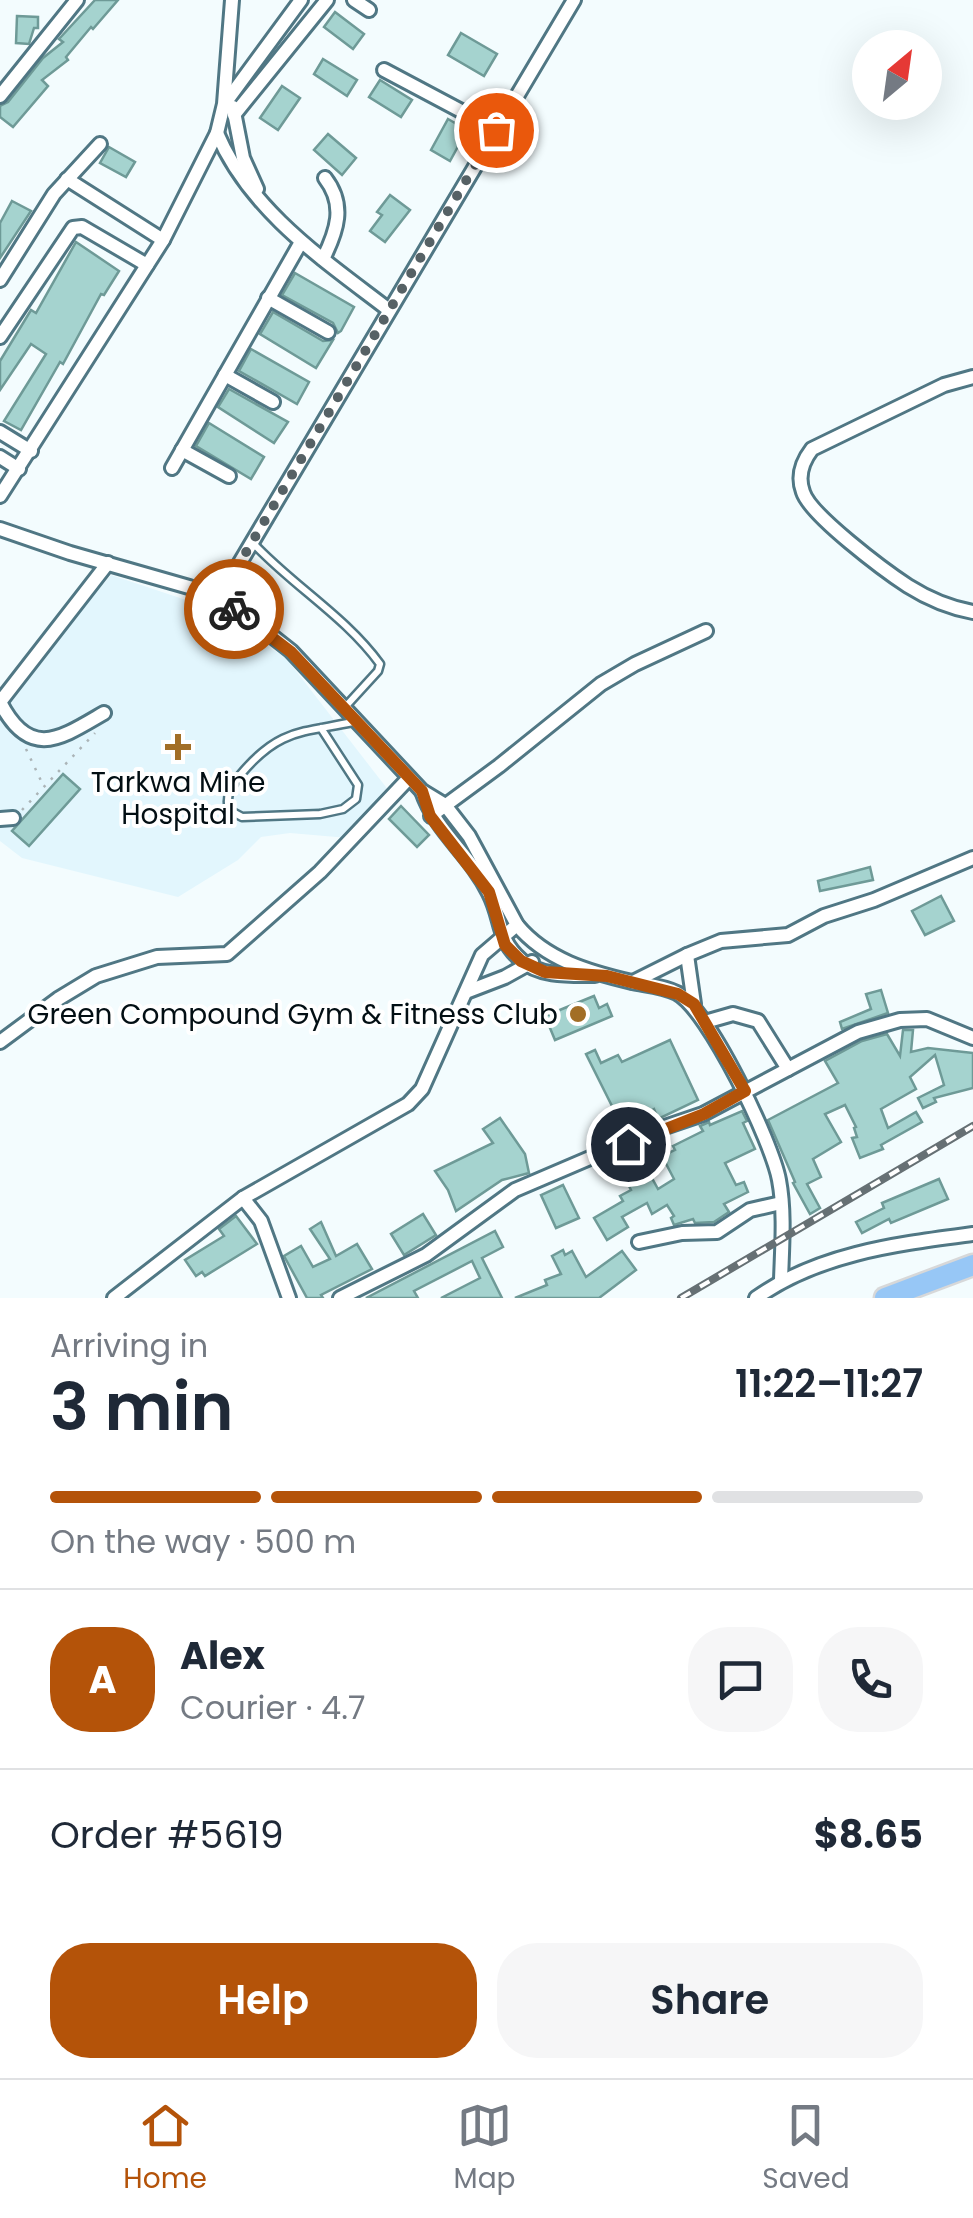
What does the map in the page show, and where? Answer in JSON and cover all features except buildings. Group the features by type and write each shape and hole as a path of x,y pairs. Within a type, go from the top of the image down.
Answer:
{"main road":[{"path":"885,1298 973,1265"}],"street":[{"path":"0,96 76,0"},
{"path":"232,0 230,105 243,158 261,200"},
{"path":"0,496 163,240 253,64 301,0"},
{"path":"230,105 326,0"},
{"path":"354,0 369,10"},
{"path":"219,598 574,0"},
{"path":"230,53 253,64"},
{"path":"384,70 496,130"},
{"path":"217,133 234,169 301,242 388,310"},
{"path":"0,280 54,194 100,144"},
{"path":"323,260 337,230 339,213 335,191 325,178"},
{"path":"68,179 163,240"},
{"path":"0,337 73,228 82,227 147,266"},
{"path":"172,468 301,242"},
{"path":"268,298 328,332"},
{"path":"225,375 273,402"},
{"path":"973,377 944,386 812,448 800,478 803,496 864,553 908,586 973,612"},
{"path":"0,432 31,452"},
{"path":"182,450 228,476"},
{"path":"0,458 19,469"},
{"path":"0,529 219,598 291,652 422,791 445,805 469,836 505,945 528,966 545,972 607,976"},
{"path":"104,713 62,738 37,738 19,729 0,702 108,563"},
{"path":"430,816 601,684 706,631"},
{"path":"0,1042 96,976 157,957 227,954 320,872 409,778"},
{"path":"422,791 430,816 481,869 517,925 542,950 607,976 662,987 694,1004"},
{"path":"632,982 721,941 788,935 824,916 874,900 973,858"},
{"path":"114,1298 242,1198 408,1104 422,1089 482,954 517,925"},
{"path":"466,992 528,966 542,950"},
{"path":"687,955 694,1004 745,1091 779,1178 781,1280"},
{"path":"705,1022 733,1014 758,1021 788,1069"},
{"path":"340,1298 366,1293 514,1190 653,1131 704,1114 858,1032 900,1020 926,1019 973,1038"},
{"path":"242,1198 261,1221 289,1298"},
{"path":"639,1242 682,1233 717,1232 750,1210 780,1203"},
{"path":"756,1298 781,1280 889,1244 968,1235 973,1223"}],"lane":[{"path":"253,543 282,573 339,618 380,664 378,672 345,708"},
{"path":"321,728 358,785 356,799 342,809 320,814 242,817 229,810 226,799 230,788 258,754 276,740 297,732 358,721"}],"path":[{"path":"7,818 45,788 85,746 105,718 104,713"},
{"path":"19,729 45,788"}],"shaded area":[{"name":"Tarkwa Mine Hospital","path":"111,575 204,606 286,658 389,791 348,838 290,833 261,837 238,860 178,897 22,858 0,841 0,704"}],"railway":[{"path":"681,1298 973,1126"}],"way so far":[{"path":"234,609 219,598 496,130"}],"place":[{"name":"Tarkwa Mine Hospital","path":"178,747"},
{"name":"Green Compound Gym & Fitness Club","path":"578,1014"}],"route":[{"path":"234,609 291,652 422,791 430,816 489,892 505,945 521,961 545,972 607,976 662,987 694,1004 745,1091 704,1114 628,1144"}]}
